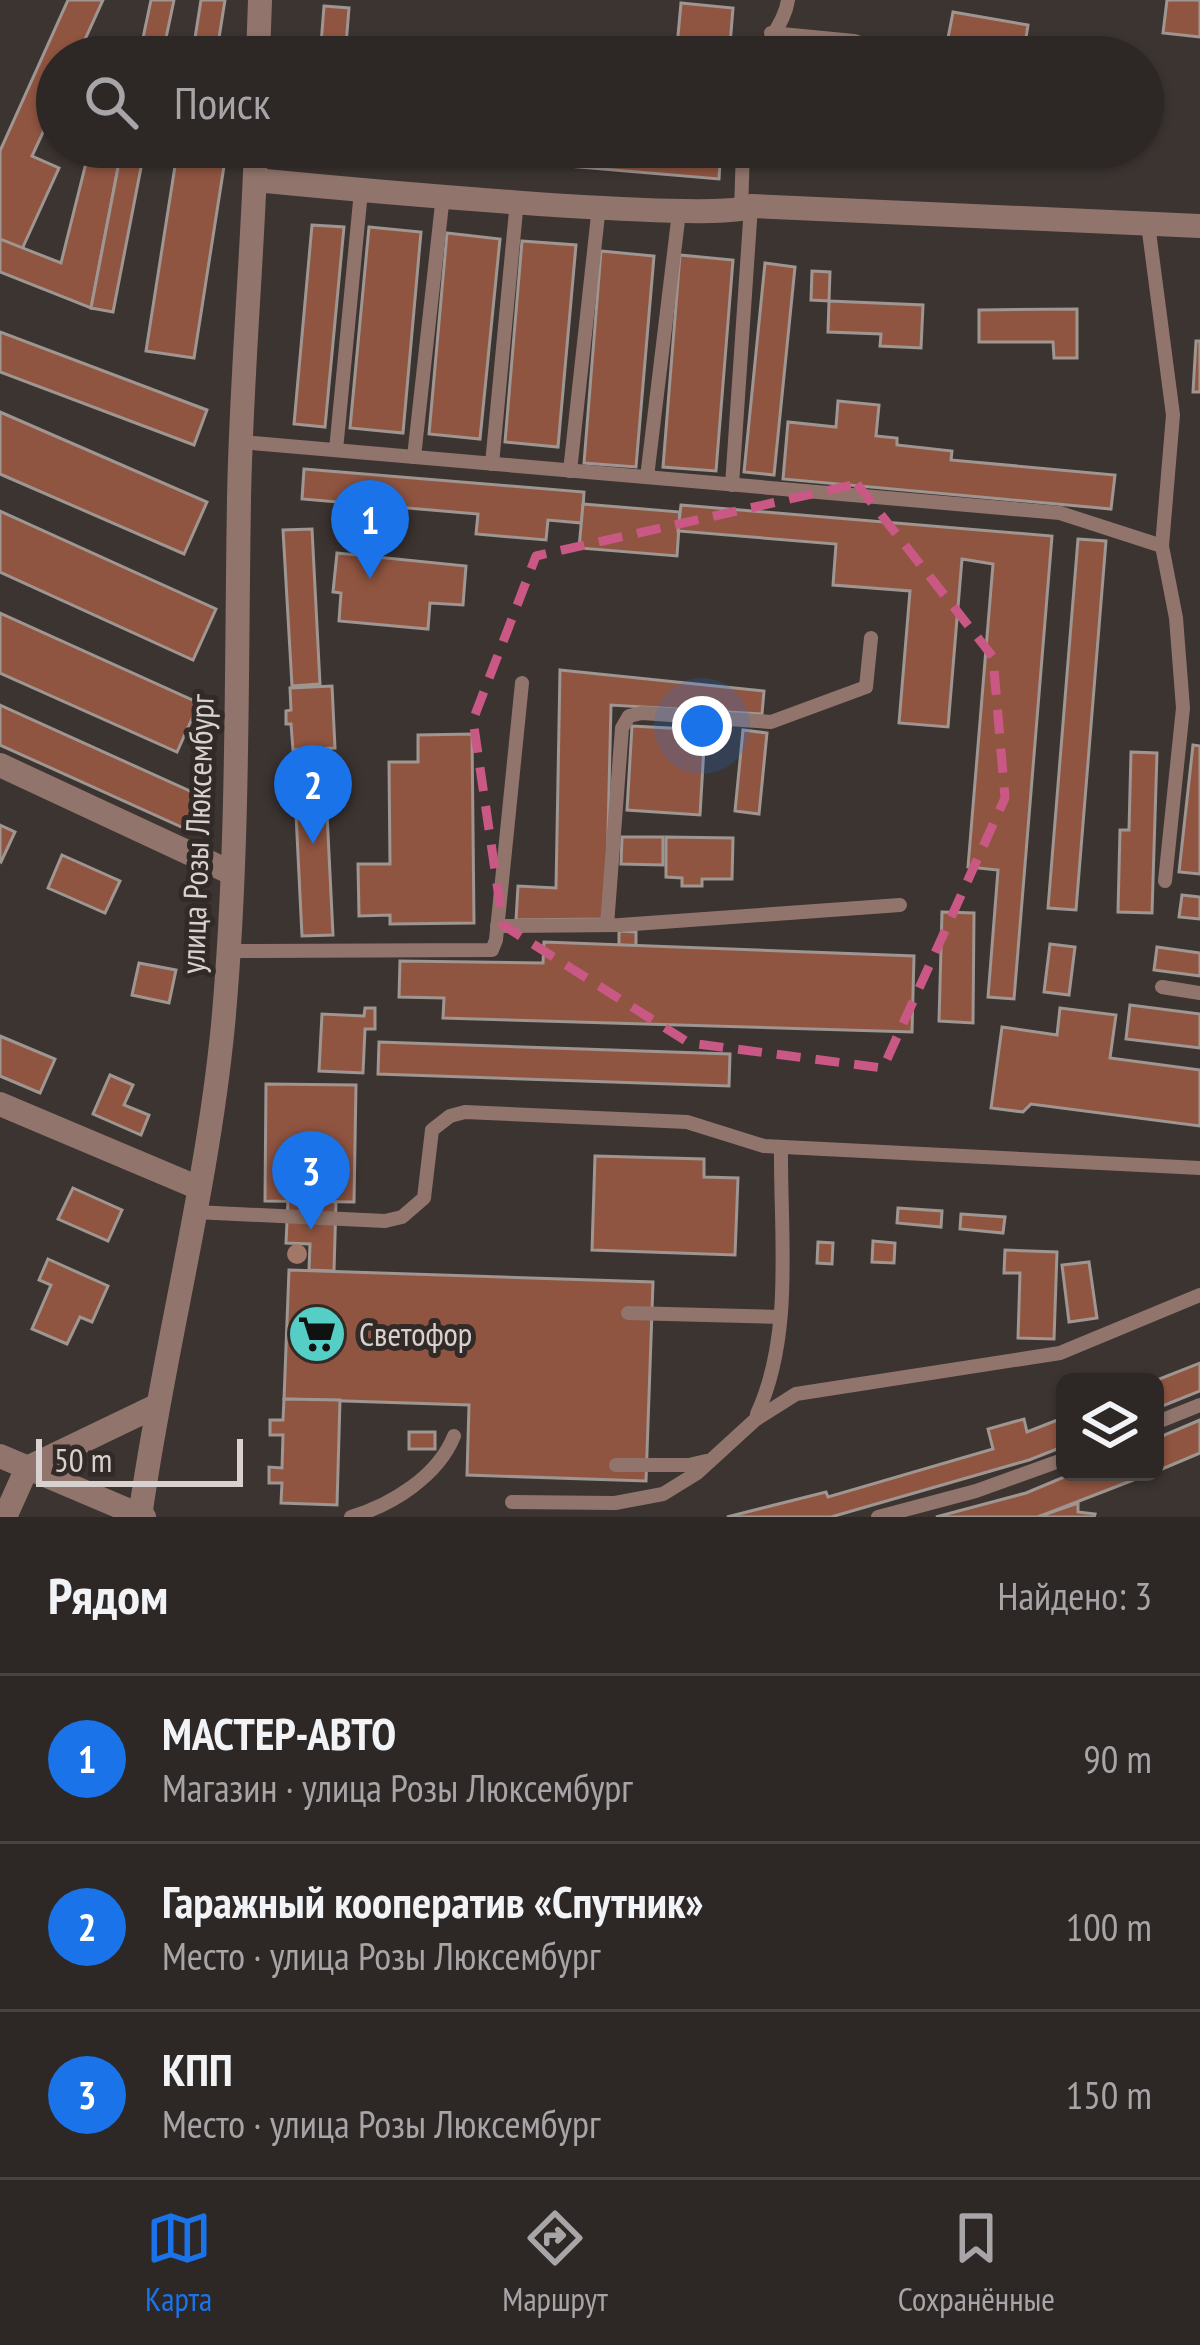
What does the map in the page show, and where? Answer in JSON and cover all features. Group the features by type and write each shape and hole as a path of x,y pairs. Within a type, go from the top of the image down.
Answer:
{"street":[{"path":"259,36 260,0"},
{"name":"улица Розы Люксембург","path":"142,1516 155,1406 197,1200 229,951 241,442 255,168"},
{"path":"254,180 679,212 746,210 1200,226"},
{"path":"0,765 232,873"},
{"path":"0,1104 197,1200"},
{"path":"5,1517 27,1468 155,1406"},
{"path":"0,1456 142,1516"}],"lane":[{"path":"771,34 785,17 788,0"},
{"path":"771,34 795,36"},
{"path":"732,485 744,168"},
{"path":"336,450 361,191"},
{"path":"414,457 442,195"},
{"path":"492,464 517,200"},
{"path":"570,471 599,206"},
{"path":"647,477 679,212"},
{"path":"1148,224 1173,415 1162,545 1176,618 1183,708 1165,881"},
{"path":"241,442 1060,513 1162,545"},
{"path":"607,925 622,728 628,716 771,722 866,688 871,638"},
{"path":"229,951 486,953 495,945 522,683"},
{"path":"497,926 607,925 900,905"},
{"path":"1162,988 1200,992"},
{"path":"197,1200 367,1221 402,1216 424,1198 432,1130 450,1116 465,1112 687,1122 743,1141 781,1147 1200,1168"},
{"path":"754,1420 775,1364 780,1317 781,1147"},
{"path":"512,1502 637,1500 682,1484 754,1420 796,1394 1060,1353 1200,1295"},
{"path":"628,1313 780,1317"},
{"path":"1164,1419 1200,1405"},
{"path":"351,1517 376,1508 431,1472 454,1436"},
{"path":"616,1465 689,1466 716,1457"},
{"path":"878,1517 1056,1463"}],"highlighted area":[{"path":"857,484 993,657 1005,798 883,1068 689,1043 503,925 473,720 536,556"}],"building":[{"path":"68,0 103,0 87,36 52,36"},
{"path":"151,0 174,0 166,36 143,36"},
{"path":"201,0 225,0 219,36 195,36"},
{"path":"1167,0 1200,0 1200,37 1163,33"},
{"path":"681,3 733,8 731,36 678,36"},
{"path":"324,6 349,8 347,36 322,36"},
{"path":"953,12 1028,25 1026,36 948,36"},
{"path":"36,71 32,156 36,168 59,168 22,249 0,239 0,151"},
{"path":"85,168 118,168 91,308 0,272 0,239 61,263"},
{"path":"118,168 141,168 113,312 91,308"},
{"path":"175,168 224,168 194,358 146,351"},
{"path":"589,168 720,168 719,179"},
{"path":"312,225 344,227 325,427 294,424"},
{"path":"369,227 421,232 403,433 350,428"},
{"path":"447,233 500,239 480,439 429,434"},
{"path":"522,241 576,245 558,447 505,442"},
{"path":"601,251 654,256 636,467 584,463"},
{"path":"680,255 733,260 716,471 663,467"},
{"path":"765,263 795,267 774,475 744,472"},
{"path":"812,271 830,272 829,301 811,300"},
{"path":"829,301 923,305 921,348 880,346 881,334 828,332"},
{"path":"1077,309 1077,358 1054,358 1053,342 979,342 979,310"},
{"path":"0,332 207,410 194,445 0,372"},
{"path":"1196,341 1200,341 1200,392 1193,392"},
{"path":"838,401 879,405 876,436 897,438 897,445 952,451 951,460 1115,475 1111,509 783,479 788,422 836,427"},
{"path":"0,412 207,502 184,554 0,474"},
{"path":"304,469 584,492 582,523 548,520 546,540 476,534 478,514 302,499"},
{"path":"583,504 680,512 677,556 579,548"},
{"path":"681,505 1052,536 1014,999 988,997 998,870 968,867 993,564 962,559 948,727 899,723 910,591 833,585 836,544 678,531"},
{"path":"0,511 216,609 193,660 0,572"},
{"path":"312,529 320,684 292,686 283,530"},
{"path":"1078,539 1106,541 1076,910 1048,908"},
{"path":"337,553 466,566 463,605 430,603 428,629 339,621 341,593 333,592"},
{"path":"0,613 199,703 177,752 0,673"},
{"path":"560,670 764,691 762,714 611,705 606,919 516,920 518,886 556,888"},
{"path":"332,686 335,748 293,750 291,724 286,724 290,688"},
{"path":"0,705 212,801 197,834 0,745"},
{"path":"632,726 705,730 700,815 627,810"},
{"path":"743,730 767,733 759,814 735,811"},
{"path":"472,734 474,923 390,924 390,915 359,916 358,864 390,864 389,762 418,762 418,735"},
{"path":"1193,745 1200,746 1200,874 1179,872"},
{"path":"324,752 333,935 302,936 293,753"},
{"path":"1131,752 1157,753 1152,913 1118,912 1120,830 1129,830"},
{"path":"0,825 15,832 1,862 0,861"},
{"path":"622,837 663,837 663,865 621,864"},
{"path":"666,837 733,838 732,879 702,879 702,886 682,886 682,878 666,877"},
{"path":"62,855 120,881 105,913 48,888"},
{"path":"1182,895 1200,897 1200,919 1179,917"},
{"path":"942,912 974,913 973,1023 939,1021"},
{"path":"619,931 636,932 636,946 619,945"},
{"path":"544,942 914,956 912,1032 443,1018 444,998 399,997 400,961 543,963"},
{"path":"1050,944 1075,947 1069,995 1044,992"},
{"path":"1157,947 1200,953 1200,976 1154,970"},
{"path":"139,963 176,970 169,1003 132,995"},
{"path":"1130,1005 1200,1014 1200,1048 1126,1039"},
{"path":"365,1008 375,1008 375,1029 365,1029 363,1073 319,1071 322,1014 364,1016"},
{"path":"1060,1008 1116,1015 1110,1058 1200,1070 1200,1126 1031,1104 1023,1112 991,1108 1002,1027 1057,1035"},
{"path":"0,1036 55,1059 40,1093 0,1076"},
{"path":"379,1042 730,1054 729,1086 378,1074"},
{"path":"110,1075 133,1085 124,1105 149,1115 141,1135 93,1114"},
{"path":"266,1084 356,1085 354,1202 265,1201"},
{"path":"595,1156 704,1159 704,1177 738,1178 735,1255 592,1250"},
{"path":"73,1188 122,1210 108,1241 58,1219"},
{"path":"288,1200 336,1202 334,1271 309,1270 310,1244 286,1243"},
{"path":"898,1208 942,1211 941,1227 897,1223"},
{"path":"961,1214 1005,1217 1003,1233 960,1229"},
{"path":"873,1241 895,1243 894,1263 872,1262"},
{"path":"818,1242 833,1243 832,1264 817,1263"},
{"path":"1005,1250 1057,1252 1054,1339 1018,1338 1020,1273 1004,1273"},
{"path":"48,1259 108,1286 92,1322 80,1317 67,1344 32,1329 51,1285 39,1280"},
{"path":"1089,1262 1097,1318 1069,1322 1062,1265"},
{"path":"289,1270 653,1282 646,1481 467,1475 469,1405 284,1399"},
{"path":"1200,1363 1200,1391 1164,1405 1164,1377"},
{"path":"284,1399 340,1400 337,1505 281,1503 282,1483 269,1483 269,1467 282,1468 283,1435 270,1435 270,1420 283,1420"},
{"path":"1024,1419 1027,1432 1056,1421 1056,1450 831,1517 727,1517 826,1492 828,1497 993,1449 988,1429"},
{"path":"1200,1420 1200,1453 1164,1468 1164,1435"},
{"path":"409,1432 435,1432 435,1449 409,1449"},
{"path":"1056,1480 1131,1481 1038,1517 936,1517"},
{"path":"1078,1503 1078,1512 1094,1517 1038,1517"}],"place":[{"name":"МАСТЕР-АВТО","path":"370,579"},
{"name":"Гаражный кооператив «Спутник»","path":"313,844"},
{"name":"КПП","path":"311,1230"},
{"name":"Светофор","path":"317,1334"}]}
